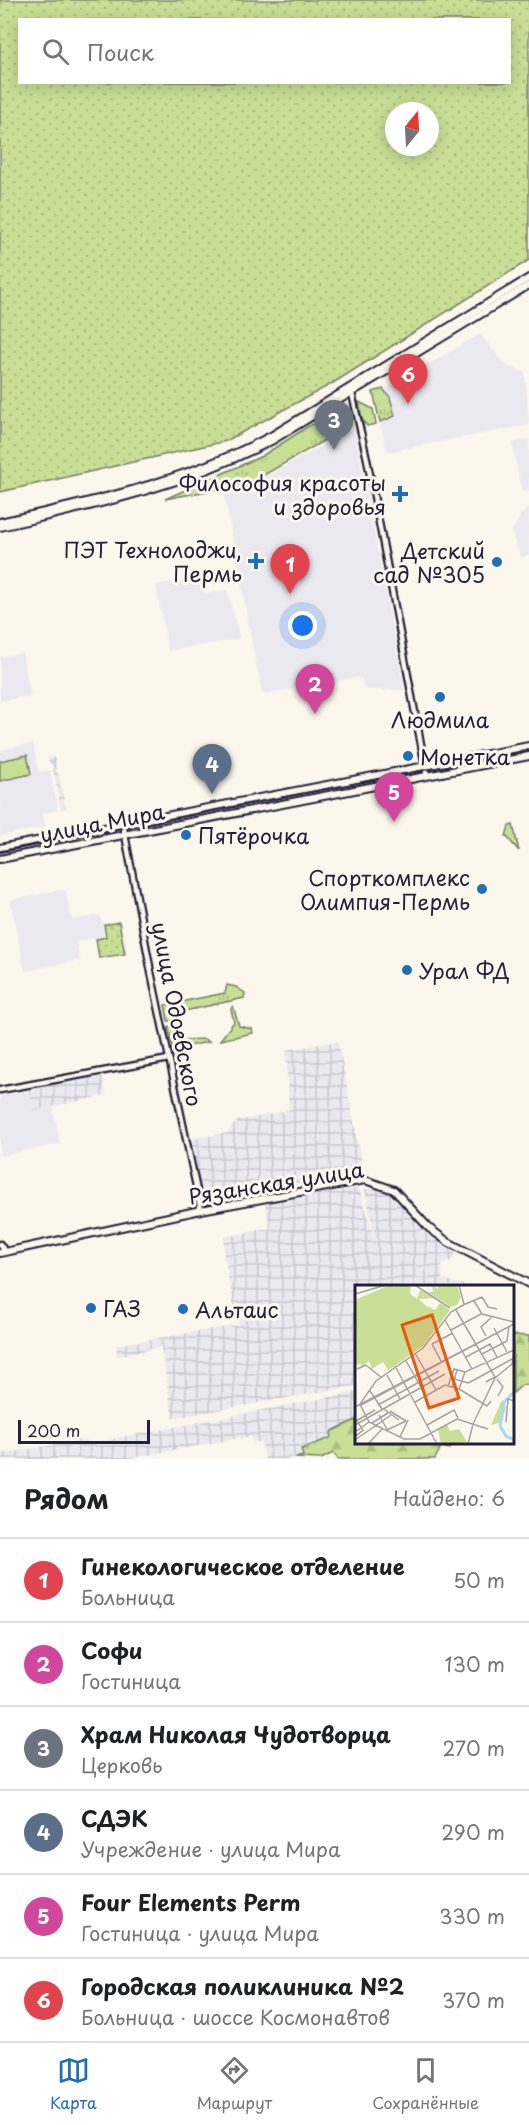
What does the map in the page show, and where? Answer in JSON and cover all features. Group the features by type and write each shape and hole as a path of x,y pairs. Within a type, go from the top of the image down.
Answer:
{"main road":[{"path":"0,527 142,494 207,472 273,440 529,278"},
{"path":"0,522 105,499 206,467 271,436 529,285"},
{"name":"улица Мира","path":"0,848 529,746"},
{"name":"улица Мира","path":"0,859 529,756"},
{"name":"Рязанская улица","path":"3,1253 201,1210 365,1180 394,1190 429,1228 448,1242 529,1284"}],"street":[{"path":"351,390 427,776"},
{"name":"улица Одоевского","path":"123,824 201,1210"},
{"path":"0,1090 169,1059"},
{"path":"0,1244 3,1253"}],"shaded area":[{"path":"480,334 507,366 525,372 529,425 387,452 374,396"},
{"path":"354,428 404,690 365,690 361,677 262,694 224,494 251,485"},
{"path":"529,439 529,491 522,492 512,443"},
{"path":"529,507 529,555 521,557 511,532 521,514"},
{"path":"199,577 205,593 227,590 240,639 168,651 156,585"},
{"path":"22,653 31,696 0,701 0,657"},
{"path":"33,743 39,772 50,770 58,810 43,813 45,827 0,836 0,750"},
{"path":"54,757 66,809 61,809 53,768 47,759"},
{"path":"65,889 72,920 100,915 104,936 76,942 80,960 25,971 10,900"},
{"path":"338,1041 363,1169 203,1203 191,1139 227,1133 237,1121 289,1110 286,1050"},
{"path":"102,1076 106,1095 33,1111 29,1090"},
{"path":"29,1090 33,1111 53,1107 60,1144 0,1156 0,1096"},
{"path":"380,1187 400,1201 427,1230 457,1250 450,1262 442,1265 442,1279 465,1285 355,1285 355,1386 173,1418 161,1347 117,1356 116,1345 238,1325 224,1256 224,1237 270,1228 265,1202 359,1188 377,1247 365,1189"},
{"path":"355,1392 355,1420 332,1431 329,1437 300,1448 301,1456 288,1459 265,1459 261,1442 253,1442 251,1436 126,1459 0,1459 0,1454 84,1440 92,1443"}],"green space":[{"path":"0,0 529,0 529,260 333,383 226,441 0,492"},
{"path":"383,389 390,397 395,416 380,422 373,392"},
{"path":"359,402 373,409 376,424 367,426 362,420"},
{"path":"335,415 351,425 250,483 165,499 262,456 309,426"},
{"path":"27,755 31,774 0,781 0,761"},
{"path":"513,825 519,851 506,836 509,826"},
{"path":"119,922 125,954 99,958 96,939 106,937 104,925"},
{"path":"227,985 236,987 245,993 244,998 180,1012 172,1021 168,1021 165,1005 225,993"},
{"path":"233,1006 239,1026 252,1029 253,1033 220,1040 234,1022 231,1009"},
{"path":"172,1025 180,1040 204,1039 209,1042 173,1049 168,1027"},
{"path":"514,1335 529,1336 529,1384 522,1385 514,1392"},
{"path":"355,1420 355,1444 455,1444 449,1449 441,1447 435,1459 338,1459 333,1453 321,1459 295,1458 303,1456 301,1449 330,1438 332,1431"}],"tram line":[{"path":"0,851 529,750"}],"place":[{"name":"Городская поликлиника №2","path":"408,404"},
{"name":"Храм Николая Чудотворца","path":"334,450"},
{"name":"Философия красоты и здоровья","path":"400,494"},
{"name":"ПЭТ Технолоджи, Пермь","path":"256,561"},
{"name":"Детский сад №305","path":"497,562"},
{"name":"Гинекологическое отделение","path":"290,594"},
{"name":"Людмила","path":"440,697"},
{"name":"Софи","path":"315,714"},
{"name":"Монетка","path":"408,756"},
{"name":"СДЭК","path":"212,794"},
{"name":"Four Elements Perm","path":"394,822"},
{"name":"Пятёрочка","path":"186,835"},
{"name":"Спорткомплекс Олимпия-Пермь","path":"482,889"},
{"name":"Урал ФД","path":"407,970"},
{"name":"ГАЗ","path":"91,1308"},
{"name":"Альтаис","path":"183,1309"}]}
